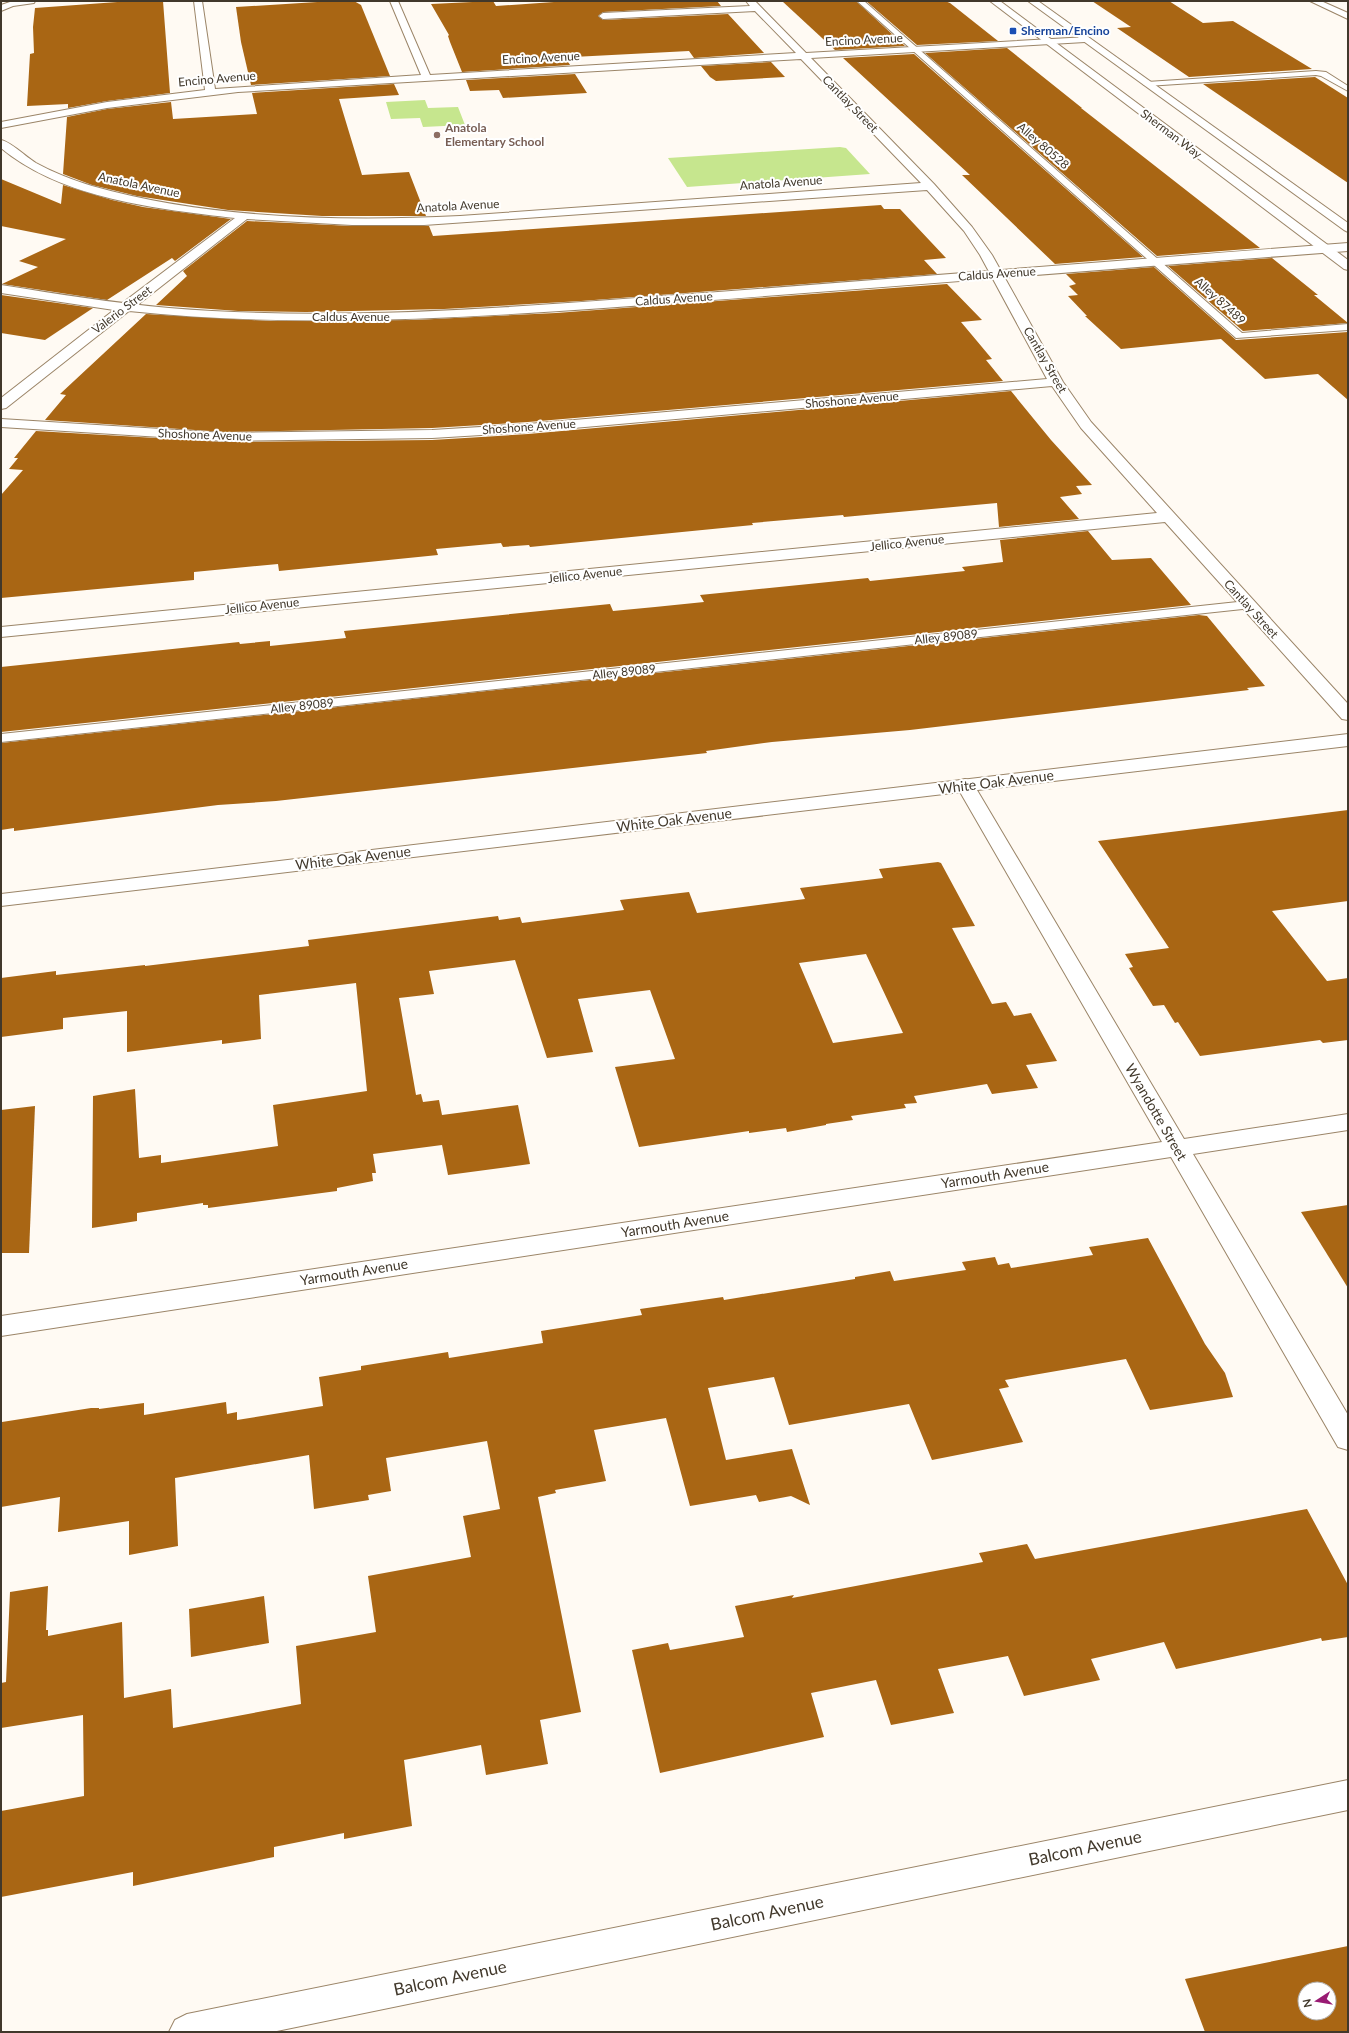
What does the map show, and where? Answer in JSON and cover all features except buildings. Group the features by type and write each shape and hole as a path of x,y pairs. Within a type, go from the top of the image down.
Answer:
{"street":[{"path":"1,8 11,4 31,1"},
{"path":"198,1 210,92"},
{"path":"394,1 427,78"},
{"name":"Sherman Way","path":"994,1 1348,266"},
{"name":"Sherman Way","path":"1032,1 1348,228"},
{"path":"1314,1 1347,15"},
{"path":"603,16 754,4"},
{"name":"Cantlay Street","path":"754,4 930,186 968,229 986,254 1056,382 1086,425 1247,605 1348,715"},
{"name":"Encino Avenue","path":"1,125 107,105 210,92 1085,39"},
{"name":"Anatola Avenue","path":"1,143 11,152 36,168 64,180 100,191 172,206 244,216 353,222 414,221 930,186"},
{"name":"Valerio Street","path":"1,405 244,216"},
{"name":"Caldus Avenue","path":"1,289 126,307 186,312 288,316 409,317 516,311 1348,247"},
{"name":"Shoshone Avenue","path":"1,422 124,432 224,437 432,434 528,428 1056,382"},
{"name":"Jellico Avenue","path":"1,632 1168,517"},
{"name":"White Oak Avenue","path":"1,900 1348,740"},
{"name":"Wyandotte Street","path":"965,785 1176,1148 1348,1439"},
{"name":"Yarmouth Avenue","path":"1,1326 1348,1122"},
{"name":"Balcom Avenue","path":"187,2032 1348,1794"}],"lane":[{"name":"Alley 80528","path":"860,1 1156,261"},
{"path":"1147,84 1319,73 1348,89"},
{"name":"Alley 87489","path":"1156,261 1240,336 1348,328"},
{"name":"Alley 89089","path":"1,738 1247,605"}],"green space":[{"path":"425,100 428,108 458,107 465,125 423,127 420,118 391,119 386,102"},
{"path":"840,147 846,148 870,174 687,187 668,158"}],"place":[{"name":"Sherman/Encino","path":"1013,31"},
{"name":"Anatola Elementary School","path":"437,135"}]}
